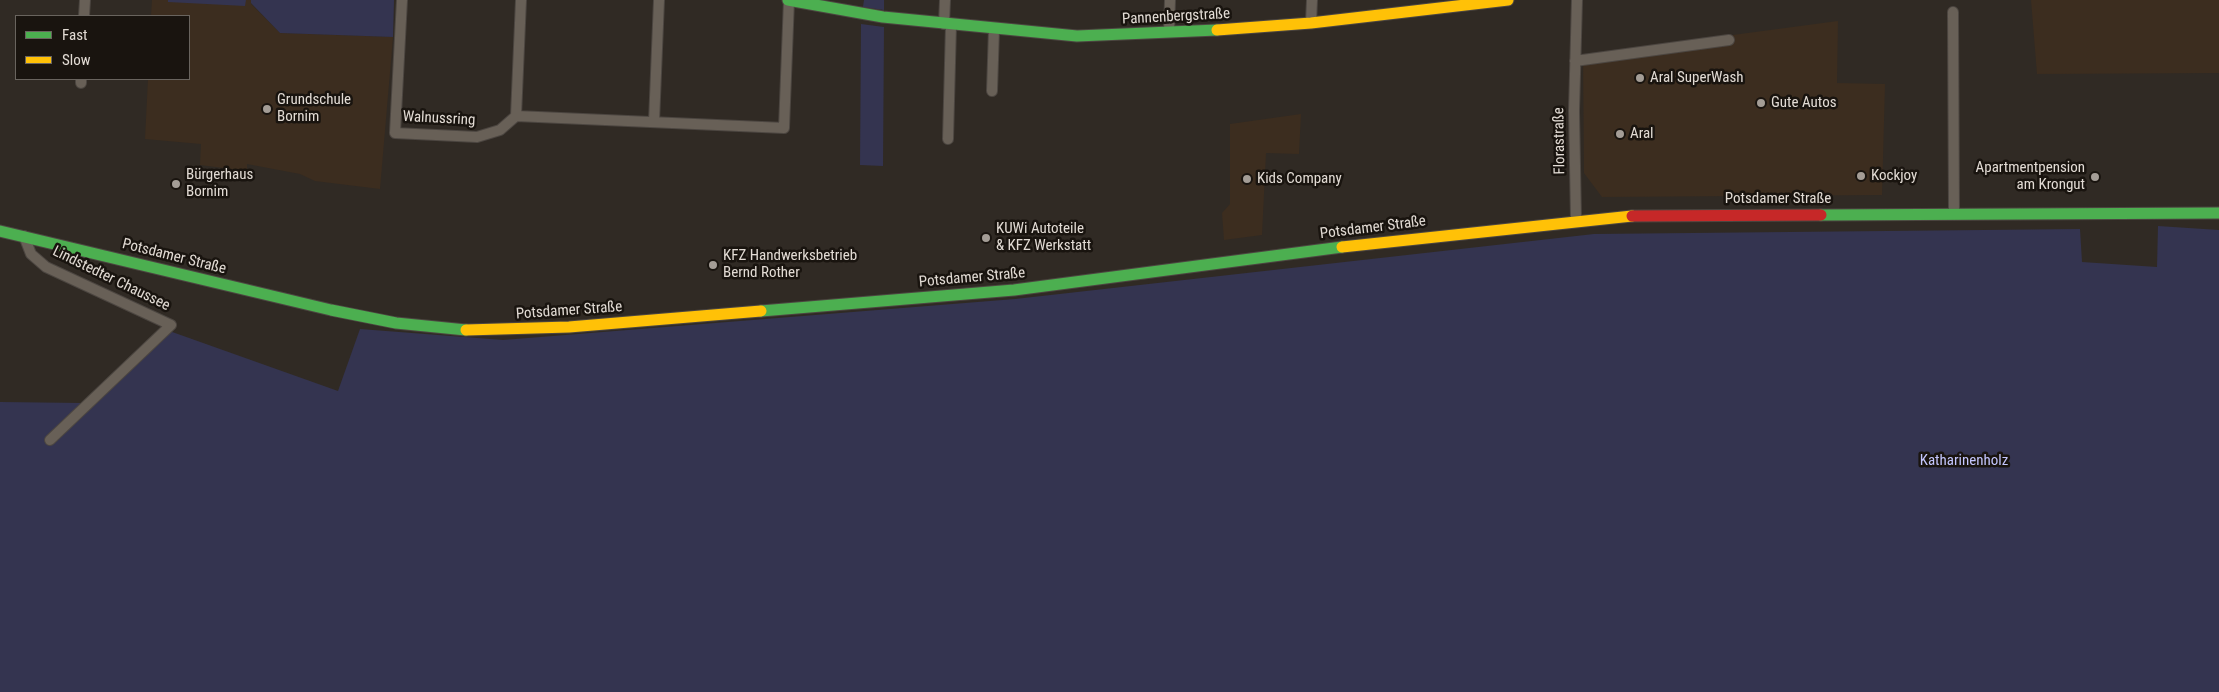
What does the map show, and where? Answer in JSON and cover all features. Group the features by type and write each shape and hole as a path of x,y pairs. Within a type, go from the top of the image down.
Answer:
{"main road":[{"name":"Pannenbergstraße","path":"788,0 883,18 1077,36 1311,23 1440,4 1508,0"},
{"name":"Potsdamer Straße","path":"0,231 356,316 419,326 502,330 563,328 1014,290 1402,239 1624,216 2219,213"}],"street":[{"path":"84,15 85,0"},
{"name":"Walnussring","path":"402,0 396,133 477,137 500,130 516,116"},
{"path":"521,0 516,116 784,128 788,0"},
{"path":"654,122 659,0"},
{"path":"945,0 948,139"},
{"path":"1169,32 1170,0"},
{"path":"1311,23 1312,0"},
{"name":"Florastraße","path":"1576,220 1575,61 1577,0"},
{"path":"1953,12 1954,214"},
{"path":"992,91 994,29"},
{"path":"1575,61 1729,40"},
{"name":"Lindstedter Chaussee","path":"24,236 31,254 46,267 171,325 50,440"}],"shaded area":[{"name":"Grundschule Bornim","path":"152,0 251,0 251,4 280,33 393,37 380,189 315,181 300,174 247,164 247,171 200,165 201,144 145,139 148,80 190,80 190,15 151,15"},
{"path":"2031,0 2219,0 2219,73 2037,74"},
{"path":"1838,21 1837,83 1885,84 1882,195 1602,197 1584,173 1583,55"},
{"name":"Kids Company","path":"1301,114 1299,154 1266,153 1262,235 1224,240 1222,213 1230,204 1230,124"}],"green space":[{"path":"168,0 246,0 245,6 168,2"},
{"path":"251,0 394,0 393,37 280,33 251,3"},
{"path":"864,0 884,0 884,10 863,7"},
{"path":"861,24 884,27 883,166 860,165"},
{"name":"Katharinenholz","path":"2158,226 2219,230 2219,692 0,692 0,402 82,403 161,328 338,391 360,329 503,340 1015,299 1594,234 2080,229 2082,262 2157,267"}],"traffic: fast":[{"path":"788,0 883,17 1077,36 1217,30"},
{"path":"1821,215 2219,213"},
{"path":"0,231 331,310 396,323 466,330"},
{"path":"761,311 1014,290 1342,247"}],"traffic: slow":[{"path":"1217,30 1311,23 1508,0"},
{"path":"1342,247 1632,216"},
{"path":"466,330 569,327 761,311"}],"traffic: jam":[{"path":"1632,216 1821,215"}],"place":[{"name":"Aral SuperWash","path":"1640,78"},
{"name":"Gute Autos","path":"1761,103"},
{"name":"Grundschule Bornim","path":"267,109"},
{"name":"Aral","path":"1620,134"},
{"name":"Kockjoy","path":"1861,176"},
{"name":"Apartmentpension am Krongut","path":"2095,177"},
{"name":"Kids Company","path":"1247,179"},
{"name":"Bürgerhaus Bornim","path":"176,184"},
{"name":"KUWi Autoteile & KFZ Werkstatt","path":"986,238"},
{"name":"KFZ Handwerksbetrieb Bernd Rother","path":"713,265"}]}
